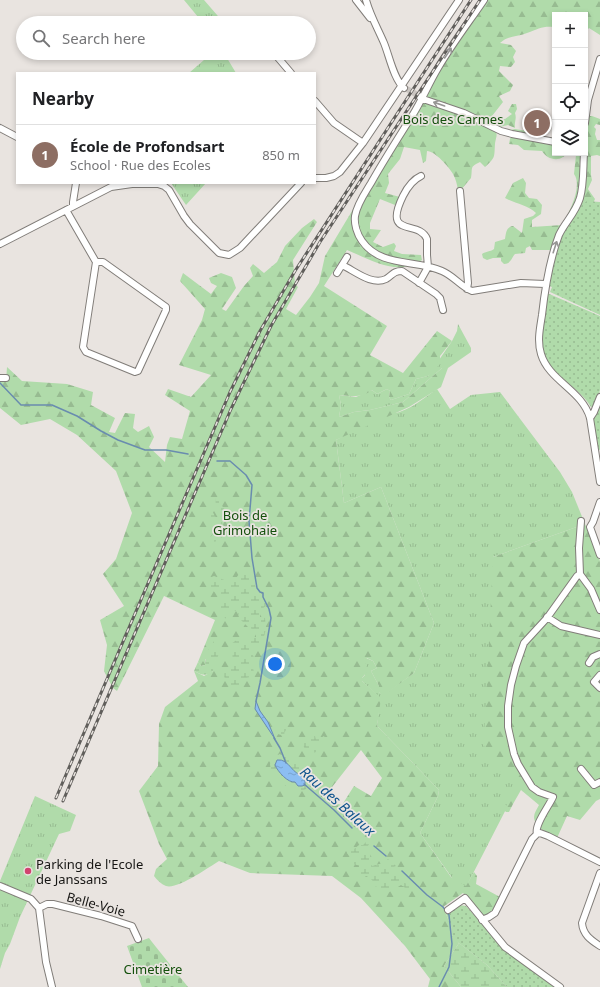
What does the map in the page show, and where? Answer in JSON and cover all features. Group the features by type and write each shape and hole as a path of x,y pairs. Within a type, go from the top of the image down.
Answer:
{"street":[{"path":"356,0 374,24"},
{"path":"366,0 374,24 402,89"},
{"path":"316,178 334,176 340,172 402,89 459,0"},
{"path":"484,0 438,68 359,203 355,217 355,224 361,240 373,253 390,260 428,267 446,273 467,289 475,291 526,283 545,284"},
{"path":"585,120 588,100 600,59"},
{"path":"280,60 290,72"},
{"path":"421,98 464,113 512,134 552,141"},
{"path":"316,102 334,123 363,143"},
{"path":"0,128 16,136"},
{"path":"584,156 580,199 572,216 560,234 545,284 539,336 542,356 550,370 581,400 588,411 600,482"},
{"path":"419,283 428,267 428,241 426,236 422,233 401,225 396,216 399,204 408,187 414,180 421,176"},
{"path":"73,206 72,202 76,184"},
{"path":"0,244 111,187 132,184 158,184 169,190 190,224 219,253 229,255 240,248 300,184"},
{"path":"460,191 468,283 467,289"},
{"path":"66,210 96,262 83,347 86,352 135,372 138,371 166,310 166,307 103,262 96,262"},
{"path":"337,274 347,257"},
{"path":"342,265 371,280 377,281 388,278 396,271 402,271 436,294 440,298 443,310"},
{"path":"590,418 596,409 600,397"},
{"path":"588,411 596,409"},
{"path":"600,502 590,527 600,555"},
{"path":"582,521 578,548 580,574 591,589 600,610"},
{"path":"537,834 536,830 538,825 553,797 539,792 532,787 518,764 514,754 508,727 508,706 512,678 524,643 547,617 572,582 580,574"},
{"path":"547,617 561,626 600,635"},
{"path":"589,663 593,657 600,654"},
{"path":"600,675 594,682 600,688"},
{"path":"581,769 594,785 600,782"},
{"path":"490,929 495,913 532,839 537,834 540,833 548,836 600,862"},
{"path":"600,873 582,923 587,936 600,946"},
{"path":"0,886 31,899 40,908 46,962 52,987"},
{"path":"448,910 465,898 505,948 560,987"},
{"name":"Belle-Voie","path":"40,908 48,904 53,904 110,918 132,926 138,939"},
{"path":"482,920 495,913"}],"green space":[{"path":"184,0 204,0 218,16 197,16"},
{"name":"Bois de Grimohaie","path":"486,0 600,0 600,35 589,28 588,29 588,12 552,12 552,27 540,28 510,37 500,43 511,45 516,51 513,57 515,62 511,67 500,66 499,71 513,85 510,91 499,96 503,102 492,116 505,119 512,114 508,111 512,104 516,104 517,109 515,113 515,128 508,125 495,128 496,136 493,159 485,167 480,162 474,165 472,168 471,178 460,191 458,190 453,174 438,156 427,151 426,161 423,163 420,150 404,147 400,159 388,174 389,183 385,193 400,197 395,205 380,199 370,223 370,229 381,230 373,242 383,247 394,243 396,246 394,251 402,254 421,255 422,260 413,265 394,267 375,262 347,250 324,286 387,326 370,355 403,373 437,331 452,341 440,356 440,364 428,376 416,379 409,394 391,400 389,397 390,391 387,389 377,394 372,390 361,395 339,395 341,405 339,417 354,412 370,410 403,402 442,368 448,368 441,387 409,407 336,440 344,503 381,487 434,623 414,673 383,696 379,692 379,686 371,671 377,668 373,661 367,658 364,660 367,672 362,678 362,681 381,698 377,726 439,790 438,796 420,833 451,877 466,886 474,872 477,876 476,884 500,897 492,914 487,916 483,916 463,893 443,907 451,926 452,935 459,943 444,966 461,987 428,987 430,979 405,946 361,898 332,876 250,873 219,861 201,873 178,885 166,886 159,882 154,876 156,869 167,859 159,844 139,791 158,766 159,724 165,707 198,681 194,671 204,676 213,671 213,664 216,659 205,659 205,665 201,666 198,662 215,620 164,596 117,691 113,688 104,671 107,645 100,620 124,606 103,574 116,559 132,513 116,471 77,435 50,419 21,425 0,408 0,381 6,382 7,367 22,381 67,384 93,392 91,405 115,418 109,432 115,433 125,413 135,414 133,428 138,432 149,426 154,437 149,447 165,462 167,445 170,437 182,439 190,411 165,395 168,389 191,397 211,375 179,365 202,320 205,309 180,281 183,273 211,294 217,286 211,283 209,278 221,273 232,277 236,288 222,309 226,311 253,276 250,268 253,264 264,273 277,262 285,246 302,228 314,219 317,222 293,260 295,284 298,287 286,309 296,315 319,283 325,256 442,64","holes":["361,750 382,778 371,796 354,786 342,805 334,803 329,791"]},
{"path":"204,60 228,60 235,72 190,72"},
{"path":"588,116 600,119 600,125 596,124 594,127 596,129 595,134 597,140 600,140 600,156 591,156 592,180 588,189 595,199 591,208 553,250 532,250 530,246 526,248 525,253 515,254 510,261 504,264 501,261 501,258 487,260 483,258 482,254 494,249 495,242 505,239 509,228 513,226 522,233 524,219 533,216 536,213 529,208 505,198 513,183 523,178 526,183 525,193 529,198 537,199 542,205 541,214 532,220 532,227 562,225 574,200 576,192 577,185 574,174 576,156 588,156"},
{"path":"515,129 527,131 531,136 552,141 552,156 564,156 554,159 542,151 524,150 518,145 509,144 512,134 510,130"},
{"path":"172,184 205,184 186,205"},
{"path":"587,201 600,202 600,315 550,292 552,287 549,286 548,281 557,248 566,226 579,208"},
{"path":"547,293 600,316 600,390 595,406 591,407 583,396 554,370 544,353 542,333"},
{"path":"458,324 471,348 471,352 448,368 442,368 403,402 370,410 354,412 339,417 341,405 339,395 356,397 372,390 377,394 387,389 390,391 389,397 391,400 409,394 416,379 428,376 452,341 457,331"},
{"path":"437,389 450,409 471,395 500,392 560,472 572,492 585,524 493,557 518,786 463,893 420,833 438,796 439,790 377,726 380,698 362,681 362,678 365,675 363,660 366,658 373,661 377,668 371,671 379,686 379,692 383,695 414,673 434,623 381,487 344,503 336,440 386,413 399,412 406,409"},
{"path":"600,404 600,450 597,449 593,420"},
{"path":"219,497 223,507 231,514 231,517 228,518 224,515 222,518 222,523 226,529 221,536 223,540 213,542 208,541 214,532 212,528 209,530 211,522 207,515 212,511 217,519 220,517 220,512 215,510 216,498"},
{"path":"585,524 600,561 600,799 596,801 580,820 567,816 557,838 542,830 536,824 534,816 539,805 521,790 509,812 504,810 517,784 501,772 493,763 486,752 484,745 493,557"},
{"path":"239,574 246,574 259,591 263,592 263,597 267,605 262,610 260,615 260,617 265,618 266,629 263,640 254,649 253,656 257,660 253,668 255,676 246,678 238,687 229,684 229,680 225,679 224,676 226,670 234,665 231,660 233,657 231,644 238,639 251,639 256,637 256,631 248,627 239,618 238,612 229,610 226,614 234,619 227,620 219,611 220,598 210,587 209,578 214,576 227,581 234,581"},
{"path":"214,641 214,647 219,650 213,671 204,675 199,674 194,671 198,662 201,666 205,665 206,654"},
{"path":"285,722 287,729 284,733 289,740 286,743 281,735 271,732 270,729 280,727 281,724"},
{"path":"312,731 316,735 316,739 324,736 325,738 320,741 321,744 317,744 319,747 316,752 313,753 309,748 305,750 303,744 310,739"},
{"path":"279,754 289,757 296,763 305,765 315,773 306,789 296,791 291,789 281,782 273,773 270,764 272,758"},
{"path":"35,796 76,815 70,831 59,834 20,917 0,969 0,881"},
{"path":"367,841 371,844 368,845 372,866 383,863 388,859 396,866 394,867 394,871 397,877 411,888 408,890 401,885 393,890 381,893 378,892 370,878 366,876 364,878 357,872 359,866 351,864 351,857 347,853 349,850 354,849 359,845 363,845"},
{"path":"459,905 466,906 507,952 554,987 507,987 487,965 455,940 452,935 451,926 446,914"},
{"name":"Cimetière","path":"149,938 188,987 142,987 127,946"},
{"path":"459,943 487,965 507,987 461,987 444,966"}],"water":[{"path":"256,701 260,711 268,722 275,739 255,709"},
{"path":"277,760 285,762 301,775 311,773 312,775 305,780 305,785 298,786 295,782 286,779 278,771 275,765"}],"waterway":[{"path":"0,383 21,405 52,405 77,416 118,440 145,450 166,450 188,454"},
{"name":"Rau des Balaux","path":"217,461 230,461 246,475 252,485 249,521 252,558 257,588 263,593 263,597 269,609 271,618 256,701"},
{"name":"Rau des Balaux","path":"274,738 286,763"},
{"name":"Rau des Balaux","path":"304,784 352,828"},
{"name":"Rau des Balaux","path":"374,846 386,856"},
{"name":"Rau des Balaux","path":"402,871 427,895 443,907 449,915 452,944 449,967 439,987"}],"tunnel":[{"path":"405,88 419,96"}],"railway":[{"path":"56,798 230,392 260,331 295,271 471,0"},
{"path":"63,801 231,409 271,326 320,242 480,0"}],"place":[{"name":"École de Profondsart","path":"537,123"},
{"name":"Parking de l'Ecole de Janssans","path":"28,871"}],"park label":[{"name":"Bois des Carmes","path":"453,119"}]}
